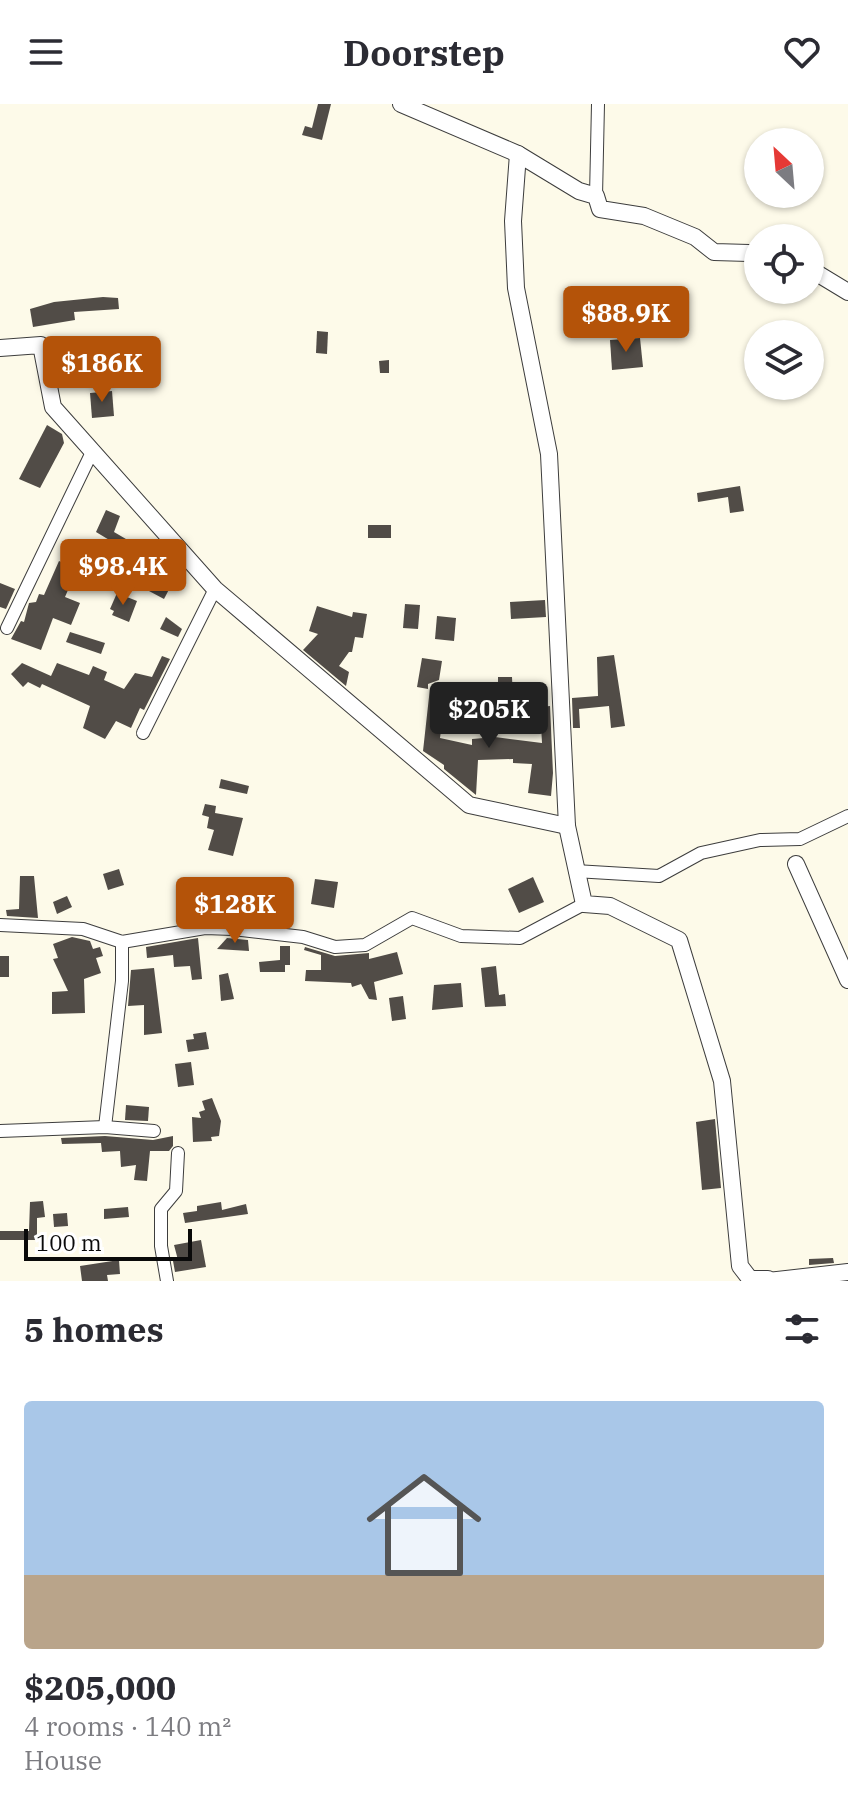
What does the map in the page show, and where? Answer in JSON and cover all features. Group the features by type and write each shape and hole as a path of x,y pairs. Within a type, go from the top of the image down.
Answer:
{"street":[{"path":"401,104 518,154 579,191 596,196"},
{"path":"598,104 596,196 600,209 644,216 695,237 714,252 744,253"},
{"path":"518,154 513,221 516,288 549,454 567,826 584,904"},
{"path":"824,275 848,292"},
{"path":"0,348 41,345 53,407 215,589 469,805 567,826"},
{"path":"7,628 93,450"},
{"path":"143,733 215,589"},
{"path":"577,878 659,876 701,853 760,840 800,839 848,816"},
{"path":"796,864 848,980"},
{"path":"0,925 83,929 122,942 205,928 303,937 335,947 365,945 412,918 461,936 520,938 584,904 610,906 679,940 722,1081 740,1266 750,1279 848,1272"},
{"path":"105,1127 122,981 122,942"},
{"path":"0,1131 105,1127 154,1131"},
{"path":"167,1281 161,1246 161,1209 176,1191 178,1153"}],"building":[{"path":"318,104 331,104 322,140 302,135 305,126 312,128"},
{"path":"118,298 119,309 74,312 75,320 33,327 30,309 54,302"},
{"path":"317,331 328,332 327,354 316,353"},
{"path":"640,338 643,367 612,370 610,340"},
{"path":"94,351 96,376 73,378 71,353"},
{"path":"389,360 389,373 380,373 379,361"},
{"path":"112,391 114,416 92,418 90,393"},
{"path":"47,425 62,434 64,443 40,488 19,479"},
{"path":"740,486 744,511 730,513 728,497 698,502 697,493"},
{"path":"106,510 120,516 114,532 143,549 135,566 111,555 116,544 96,532"},
{"path":"368,525 391,525 391,538 368,538"},
{"path":"59,561 77,569 65,597 80,603 71,625 53,618 41,650 11,639 21,621 24,622 29,603 36,602 39,594 44,595"},
{"path":"162,569 176,576 164,599 149,591"},
{"path":"0,583 15,589 6,609 0,607"},
{"path":"117,593 137,601 129,622 112,615 114,611 110,609"},
{"path":"545,600 546,617 511,619 510,602"},
{"path":"405,604 420,605 418,629 403,628"},
{"path":"317,606 352,617 353,612 367,614 363,638 355,637 352,652 339,666 349,672 346,686 303,650 318,634 309,631"},
{"path":"437,616 456,618 454,641 435,639"},
{"path":"166,617 182,629 178,637 160,629"},
{"path":"70,632 105,643 101,654 66,642"},
{"path":"614,655 625,726 611,728 609,706 579,709 580,728 573,728 572,698 598,696 597,657"},
{"path":"162,656 170,659 144,710 140,708 131,728 116,721 105,739 83,728 90,706 42,684 40,688 28,682 23,687 11,674 22,663 51,676 57,663 89,675 93,666 107,672 104,680 124,689 135,673 152,677"},
{"path":"422,658 442,661 439,680 428,684 428,689 417,687"},
{"path":"498,677 512,677 513,699 489,700 488,722 475,722 476,702 468,702 467,684 498,683"},
{"path":"430,688 446,691 440,738 472,745 472,739 495,737 542,743 540,707 550,706 551,796 528,793 532,764 513,763 513,759 478,760 476,795 444,769 444,765 423,751"},
{"path":"221,779 249,786 247,794 219,788"},
{"path":"205,804 216,806 215,813 243,818 233,856 208,850 214,830 207,828 209,817 202,815"},
{"path":"119,869 124,885 108,890 103,874"},
{"path":"20,876 34,876 38,918 7,916 6,910 19,909"},
{"path":"533,877 544,902 519,913 508,889"},
{"path":"315,879 338,882 334,908 311,904"},
{"path":"67,896 72,907 57,914 53,902"},
{"path":"72,937 90,941 93,949 100,947 103,956 96,958 101,973 84,979 85,1013 52,1014 52,992 68,991 53,959 58,958 53,944"},
{"path":"198,938 202,979 192,980 190,966 174,967 173,955 147,958 146,947"},
{"path":"227,938 248,940 249,951 217,949"},
{"path":"280,946 290,946 290,965 285,965 285,972 260,972 259,962 280,960"},
{"path":"305,947 335,956 369,953 369,959 397,952 403,974 374,982 377,1000 369,999 361,984 352,987 351,983 305,981 306,970 321,970 321,955 304,950"},
{"path":"0,956 9,956 9,977 0,977"},
{"path":"496,966 499,995 505,994 506,1006 485,1007 481,968"},
{"path":"154,968 162,1033 144,1035 144,1005 128,1006 131,970"},
{"path":"228,973 234,999 221,1001 219,975"},
{"path":"461,983 463,1007 432,1010 434,985"},
{"path":"403,996 406,1019 392,1021 389,998"},
{"path":"206,1032 209,1049 188,1052 186,1040 194,1039 193,1034"},
{"path":"191,1062 194,1085 178,1087 175,1064"},
{"path":"212,1098 221,1121 219,1136 211,1137 212,1141 193,1142 192,1117 201,1118 199,1112 205,1110 202,1101"},
{"path":"126,1105 149,1107 148,1121 125,1120"},
{"path":"715,1119 721,1188 702,1190 696,1122"},
{"path":"105,1136 153,1140 173,1136 173,1146 169,1151 150,1151 147,1181 134,1180 136,1165 121,1167 120,1151 102,1152 101,1143 62,1144 61,1138"},
{"path":"43,1201 45,1217 37,1218 37,1240 0,1240 0,1231 29,1231 30,1202"},
{"path":"221,1202 222,1210 246,1204 248,1214 185,1223 183,1213 197,1211 197,1206"},
{"path":"128,1207 129,1217 104,1219 104,1209"},
{"path":"67,1213 68,1226 54,1227 53,1214"},
{"path":"201,1240 206,1267 175,1272 173,1261 178,1260 174,1245"},
{"path":"833,1258 834,1263 809,1265 809,1259"},
{"path":"119,1260 120,1274 107,1275 108,1281 82,1281 80,1266"}]}
